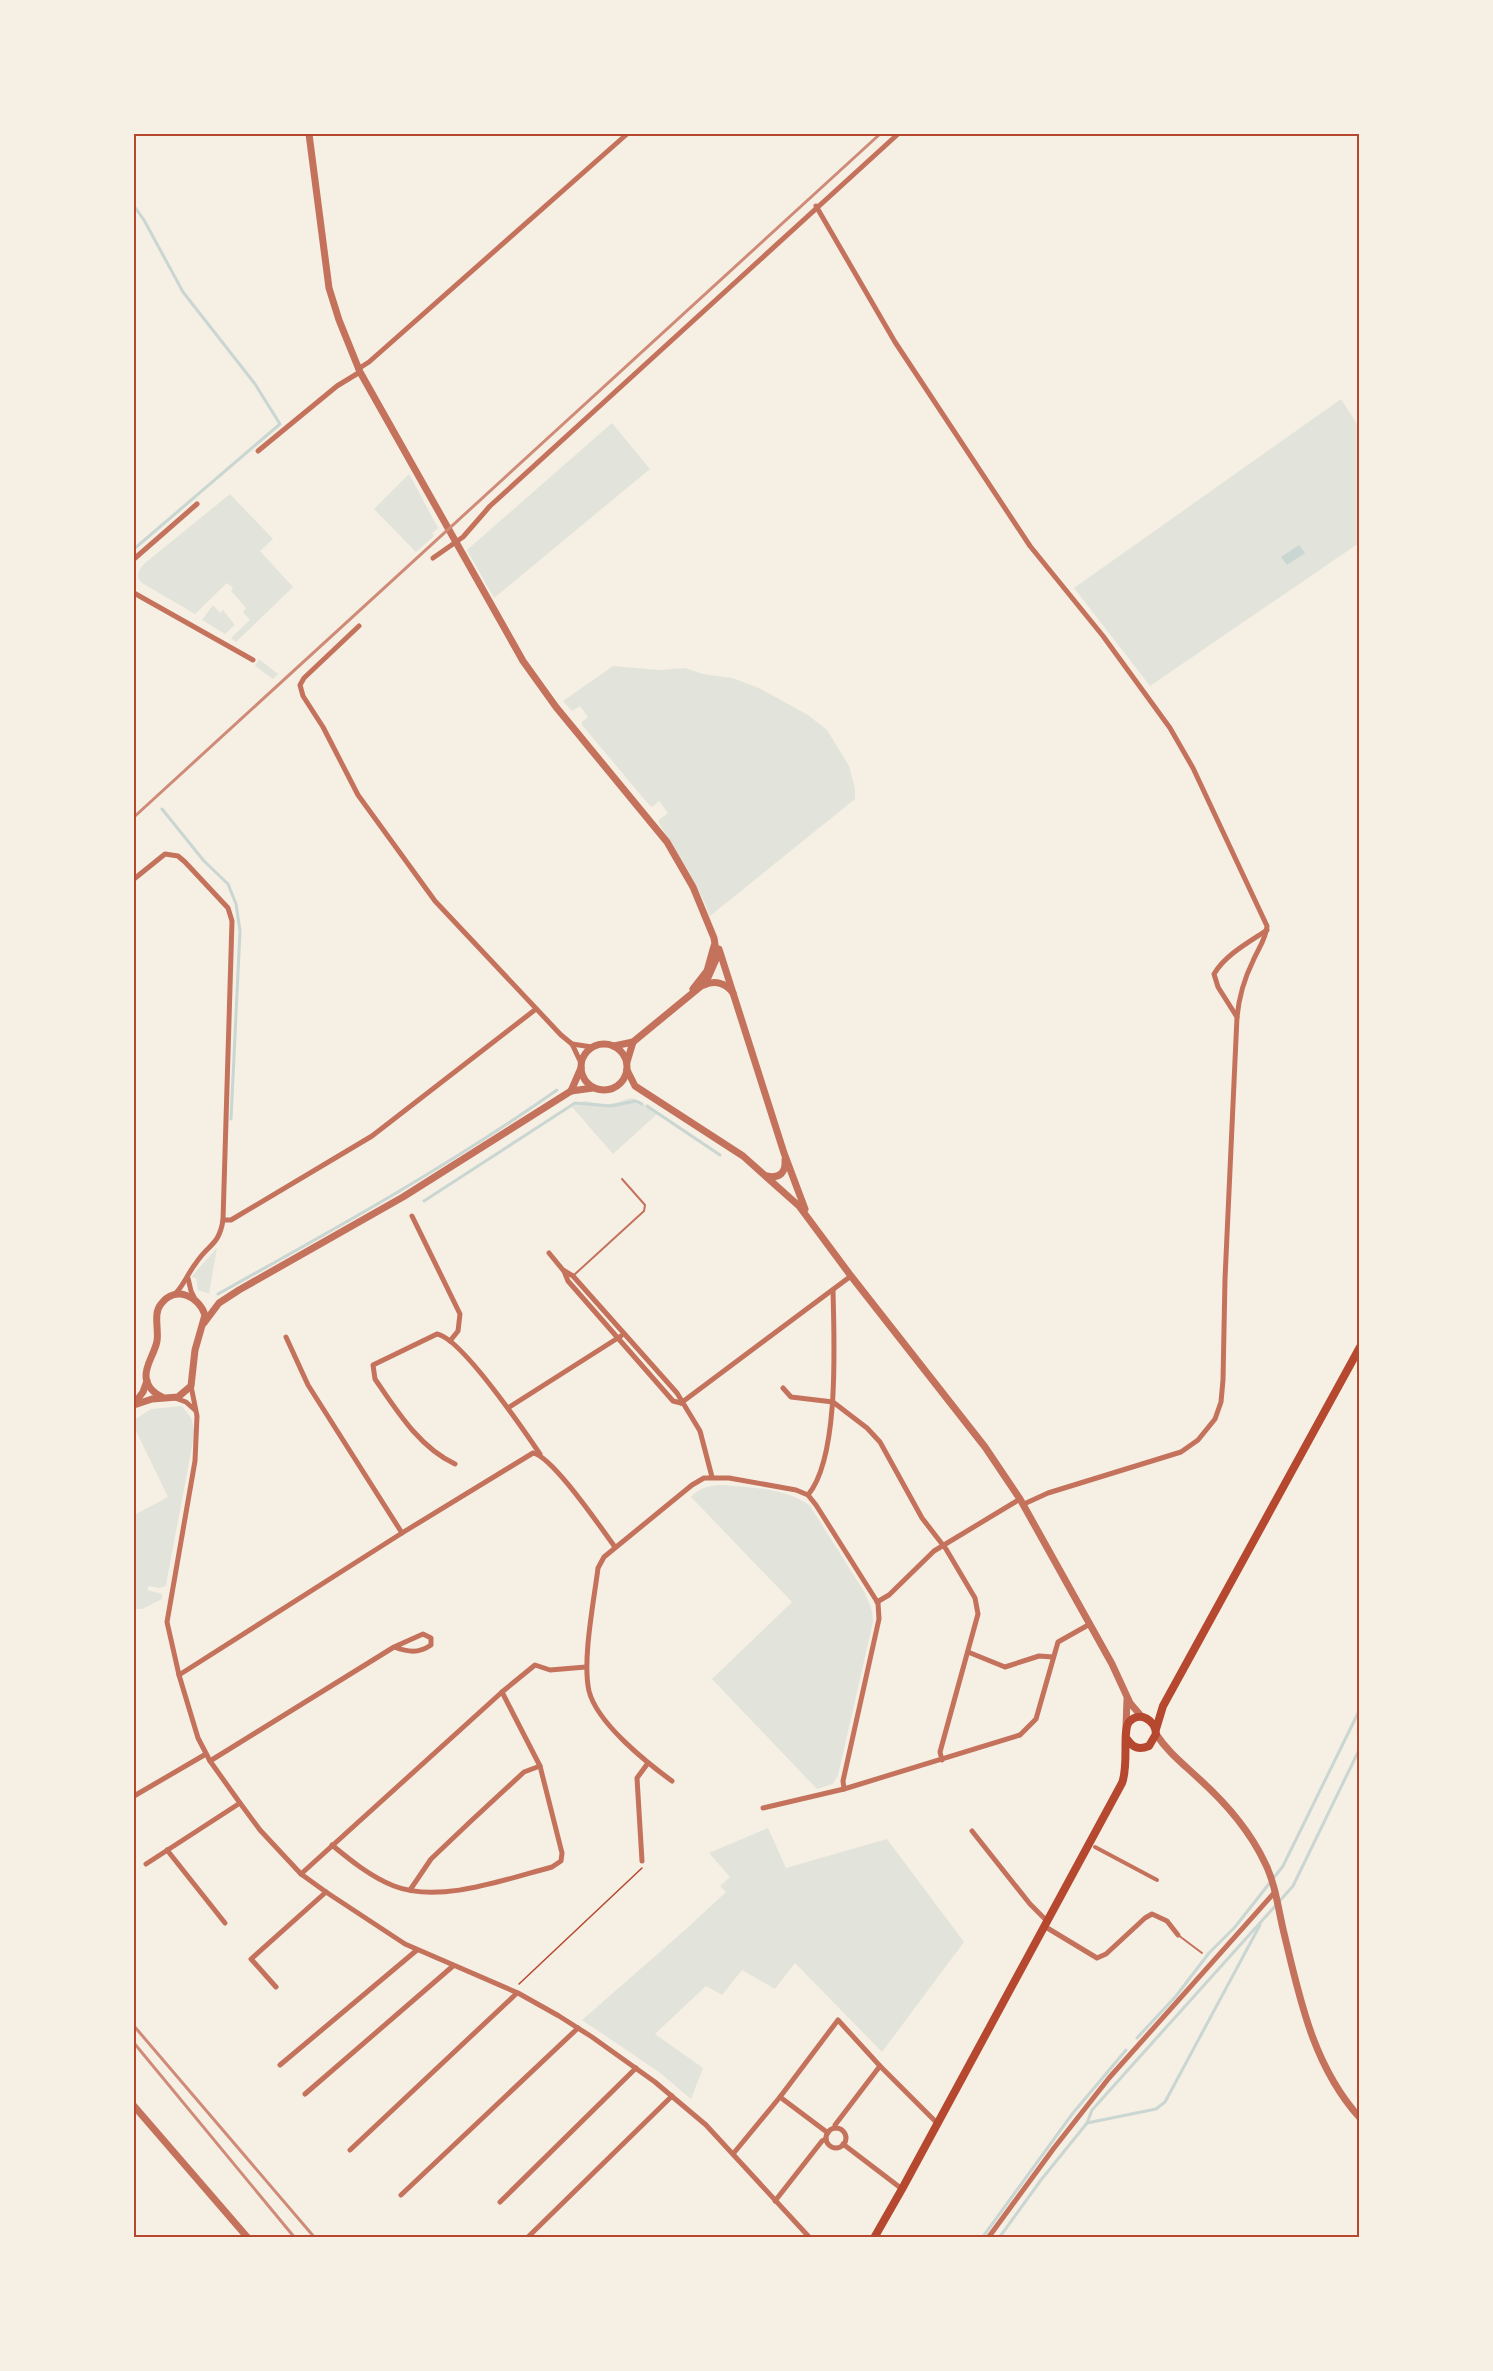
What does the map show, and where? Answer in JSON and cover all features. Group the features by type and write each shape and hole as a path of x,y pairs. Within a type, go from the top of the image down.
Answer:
{"main road":[{"path":"873,2238 902,2189 1122,1783 1127,1766 1134,1755 1153,1743 1163,1706 1359,1347"},
{"path":"1127,1766 1126,1729 1130,1721 1163,1706"},
{"path":"1142,1717 1151,1721 1156,1731"},
{"path":"1127,1739 1134,1747 1146,1747"}],"street":[{"path":"309,134 329,288 359,370 507,635 541,687 667,842 693,887 713,935 784,1153 811,1222"},
{"path":"258,452 369,362 627,134"},
{"path":"433,558 455,542 490,506 816,206 898,134"},
{"path":"816,206 894,342 1030,546 1103,636 1170,728 1193,768 1267,926 1266,935 1239,996 1225,1279 1224,1380 1221,1402 1215,1419 1198,1440 1181,1452 1022,1502 934,1551 889,1595 877,1602"},
{"path":"134,559 196,504"},
{"path":"134,593 253,660"},
{"path":"359,626 304,678 300,685 303,696 323,727 358,795 435,901 536,1010 572,1044 587,1083 600,1090 635,1086"},
{"path":"134,879 165,854 178,856 224,904 231,916 223,1220 217,1241 196,1261 188,1278 173,1296 161,1304 158,1312 157,1344 147,1369 147,1381 143,1392 134,1405"},
{"path":"1237,1017 1218,987 1214,974 1234,953 1267,930"},
{"path":"704,985 717,957 713,935"},
{"path":"676,1006 698,984 707,971 714,948 713,935"},
{"path":"572,1044 592,1047 633,1042 676,1006 710,982 722,983 733,994"},
{"path":"223,1220 231,1220 372,1136 536,1010"},
{"path":"614,1088 625,1078 633,1042"},
{"path":"614,1046 624,1056 635,1086 743,1156 795,1202 985,1447 1022,1502 1121,1681 1126,1696 1126,1729"},
{"path":"571,1091 585,1054 592,1047"},
{"path":"594,1088 571,1091 403,1197 219,1302 204,1323 195,1350 191,1386 198,1423 195,1461 167,1613 170,1642 195,1730 206,1754 260,1830 301,1874 326,1893 405,1944 517,1993 578,2028 636,2068 705,2125 810,2238"},
{"path":"767,1176 776,1177 783,1172 784,1153"},
{"path":"412,1216 460,1314 458,1331 450,1341"},
{"path":"549,1253 563,1270 568,1281 673,1401 681,1403"},
{"path":"563,1270 573,1276 676,1393 700,1431 712,1477"},
{"path":"681,1403 805,1308 851,1276"},
{"path":"188,1278 190,1291 204,1311 204,1323"},
{"path":"808,1495 822,1465 833,1402 833,1290"},
{"path":"173,1296 185,1294 197,1301 219,1302"},
{"path":"455,1464 438,1454 405,1422 375,1379 373,1371 373,1365 437,1334 443,1335 450,1341 482,1374 540,1454 555,1469 615,1547"},
{"path":"508,1408 624,1334"},
{"path":"286,1337 308,1384 402,1533"},
{"path":"147,1381 153,1392 164,1398"},
{"path":"174,1398 186,1393 191,1386"},
{"path":"783,1388 791,1397 833,1402 859,1421 880,1442 922,1518 943,1545 978,1607 940,1752 942,1760"},
{"path":"134,1405 148,1400 174,1398 186,1402 196,1411"},
{"path":"179,1675 527,1455 540,1454"},
{"path":"672,1781 648,1763 596,1709 589,1692 586,1667 598,1568 604,1557 615,1547 696,1481 712,1477 796,1490 808,1495 877,1602 879,1619 843,1781 844,1789"},
{"path":"763,1808 844,1789 942,1760 1011,1738 1028,1729 1036,1719 1058,1642 1090,1624"},
{"path":"210,1761 394,1647 423,1634 431,1638 431,1646 423,1651 408,1653 394,1647"},
{"path":"968,1652 1005,1667 1039,1656 1053,1657"},
{"path":"301,1874 502,1692 535,1665 550,1670 586,1667"},
{"path":"332,1845 368,1872 394,1886 410,1890 448,1892 552,1867 561,1861 562,1853 540,1766 502,1692"},
{"path":"1126,1696 1142,1717"},
{"path":"1156,1731 1168,1751 1231,1810 1256,1845 1271,1879 1299,1997 1311,2035 1334,2084 1359,2118"},
{"path":"1146,1747 1168,1751"},
{"path":"134,1796 206,1754"},
{"path":"642,1861 638,1778 648,1763"},
{"path":"410,1890 423,1870 455,1836 524,1772 540,1766"},
{"path":"146,1864 240,1803"},
{"path":"972,1831 1046,1924 1097,1958 1106,1954 1152,1914 1167,1920 1178,1935"},
{"path":"1095,1847 1157,1880"},
{"path":"167,1850 225,1923"},
{"path":"276,1987 251,1959 326,1893"},
{"path":"988,2238 1109,2078 1275,1895"},
{"path":"280,2065 417,1950"},
{"path":"305,2094 453,1966"},
{"path":"350,2150 517,1993"},
{"path":"733,2154 780,2097 838,2020 937,2123"},
{"path":"401,2195 578,2028"},
{"path":"776,2201 835,2128 880,2066"},
{"path":"500,2202 636,2068"},
{"path":"527,2238 672,2096"},
{"path":"780,2097 827,2136 832,2146 838,2147 843,2144 845,2135 841,2130 835,2128"},
{"path":"134,2106 249,2238"},
{"path":"843,2144 902,2189"}],"lane":[{"path":"573,1276 644,1211 645,1205 622,1179"},
{"path":"1178,1935 1202,1953"}],"path":[{"path":"518,1984 642,1869"}],"shaded area":[{"path":"1341,399 1359,427 1359,543 1150,686 1074,588"},
{"path":"612,423 650,469 494,598 467,550"},
{"path":"409,474 438,528 432,533 434,536 416,552 374,509"},
{"path":"230,494 273,539 260,551 293,587 236,642 231,638 250,620 243,612 246,608 227,583 195,614 142,583 138,575 145,563"},
{"path":"1299,545 1305,553 1287,565 1281,557"},
{"path":"213,605 220,613 223,610 235,625 225,634 202,620"},
{"path":"259,659 278,674 273,679 255,666"},
{"path":"613,666 659,670 685,668 703,674 732,678 759,688 808,715 827,730 849,766 855,799 710,916 693,880 659,823 659,820 668,813 659,801 652,807 650,806 582,725 588,717 580,706 572,711 563,701"},
{"path":"633,1098 658,1113 613,1154 572,1107 585,1101 608,1104"},
{"path":"217,1248 209,1294 198,1290 196,1278 191,1277"},
{"path":"182,1406 191,1418 195,1431 166,1586 159,1588 149,1586 147,1590 162,1594 162,1599 142,1609 134,1609 134,1515 168,1497 136,1431 134,1432 134,1420 151,1409"},
{"path":"724,1485 780,1492 810,1506 865,1593 872,1611 873,1622 838,1775 833,1784 817,1789 712,1679 792,1602 691,1497 706,1487"},
{"path":"768,1828 786,1868 887,1839 964,1942 882,2052 795,1963 775,1989 742,1970 722,1995 706,1986 655,2034 703,2068 691,2099 659,2072 582,2020 726,1892 720,1886 730,1877 709,1853"}],"waterway":[{"path":"134,206 183,292 255,384 280,424 134,549"},
{"path":"162,809 204,861 228,884 236,904 240,931 231,1119"},
{"path":"218,1294 433,1171 557,1090"},
{"path":"424,1201 575,1103 611,1106 636,1101 642,1104"},
{"path":"647,1106 720,1155"},
{"path":"1137,2038 1176,1996 1209,1953 1235,1927 1283,1866 1360,1709"},
{"path":"999,2238 1041,2180 1087,2123 1092,2110 1293,1886 1360,1748"},
{"path":"1087,2123 1156,2109 1165,2102 1260,1925"},
{"path":"982,2238 1073,2113 1126,2050"}],"railway":[{"path":"134,817 880,134"},
{"path":"134,2026 315,2238"},
{"path":"134,2043 295,2238"}]}
